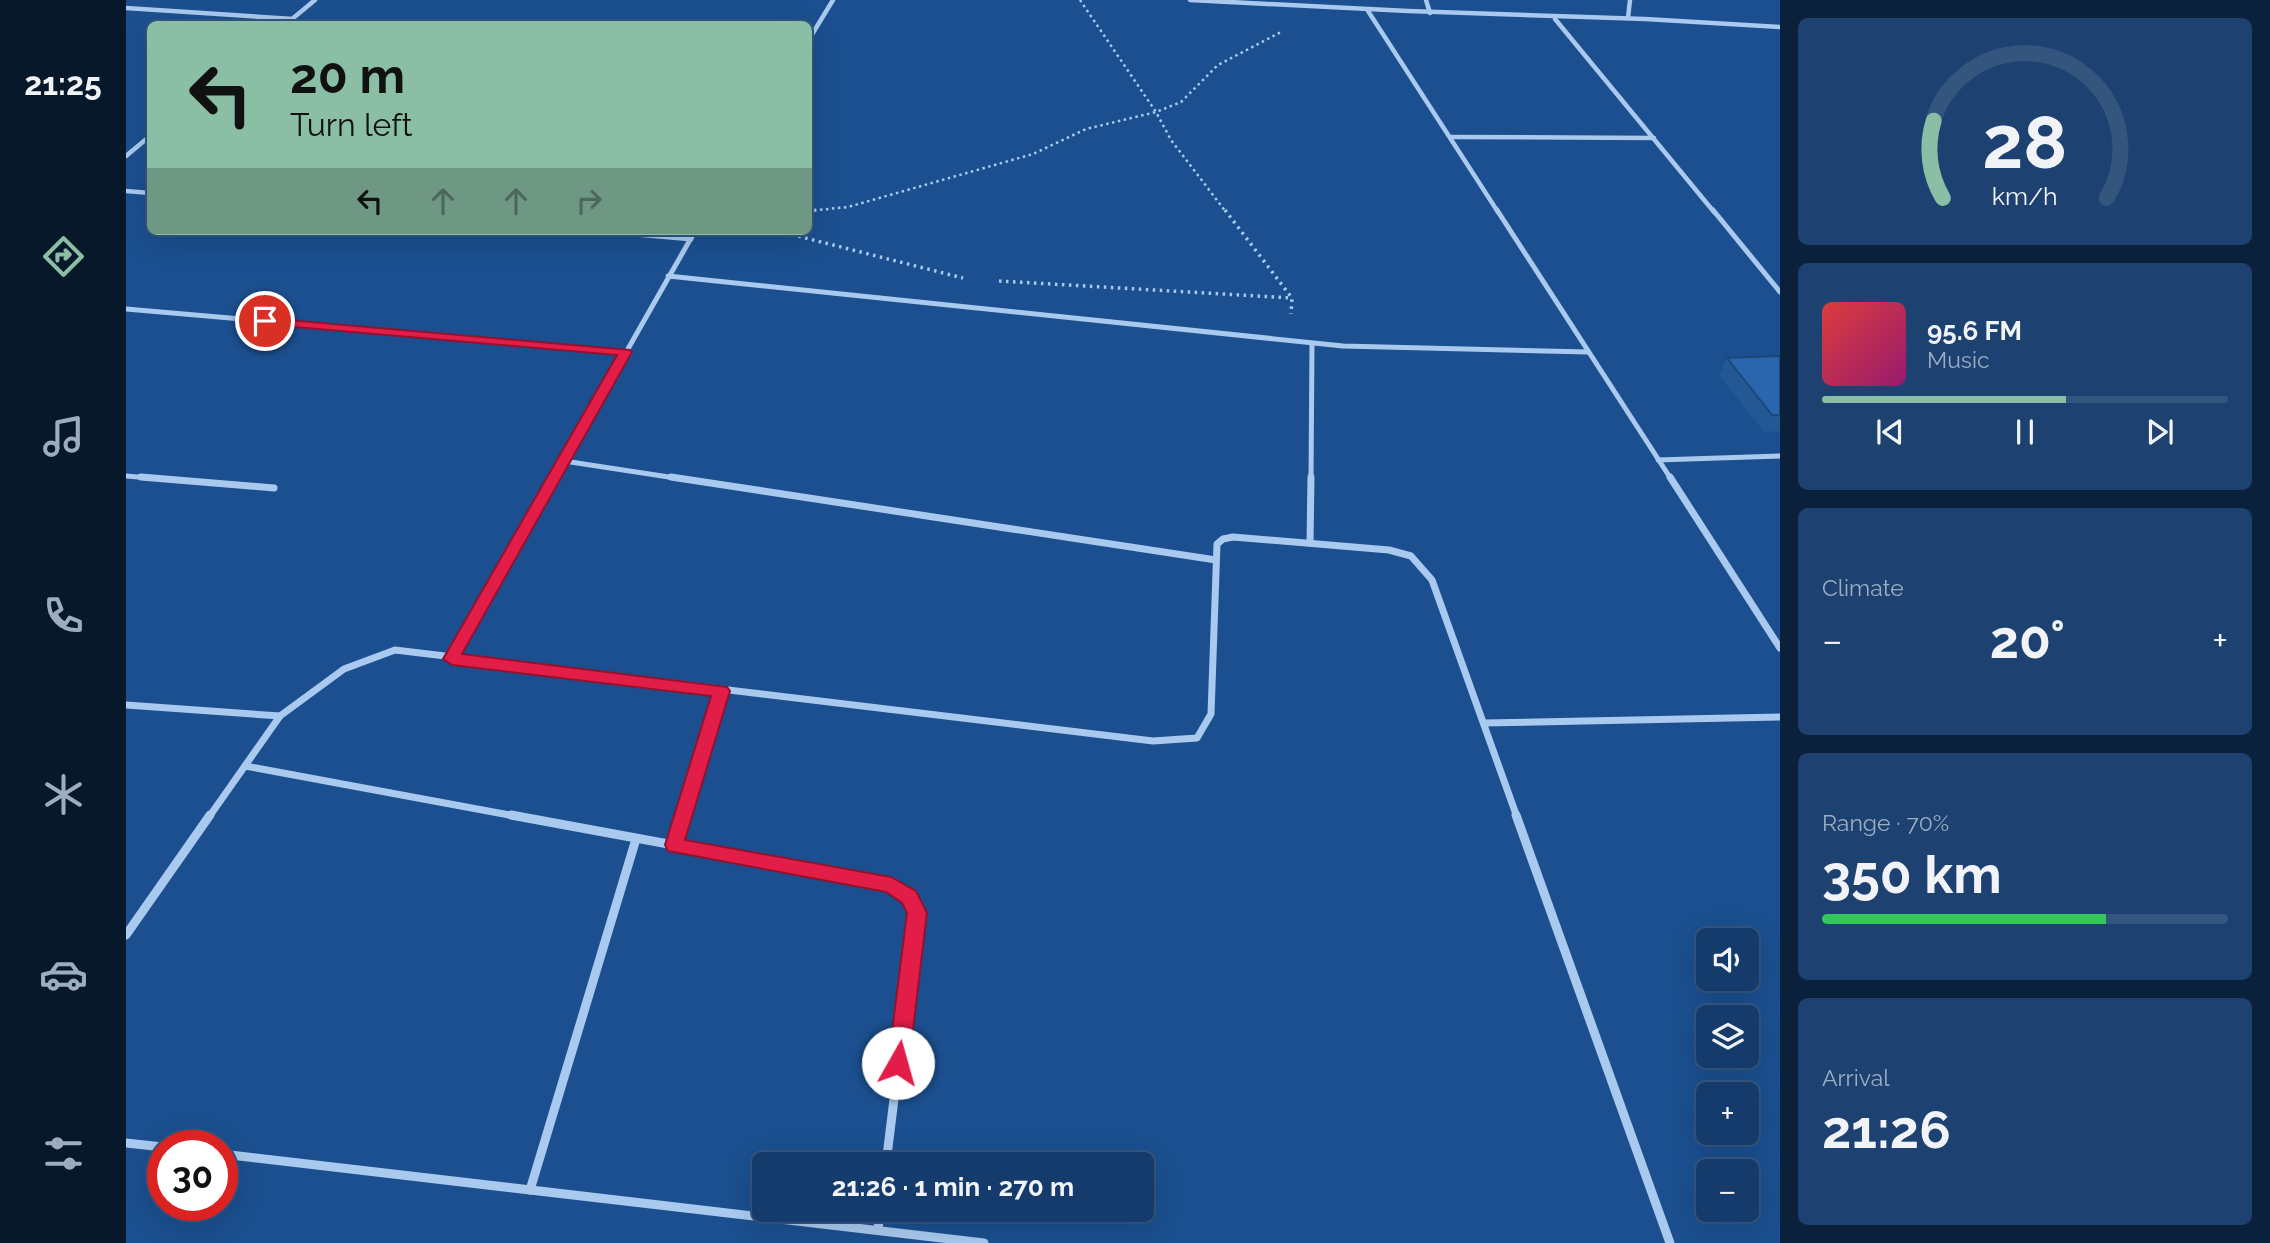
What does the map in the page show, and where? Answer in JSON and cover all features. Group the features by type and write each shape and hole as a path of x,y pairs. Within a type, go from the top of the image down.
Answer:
{"street":[{"path":"290,21 315,0"},
{"path":"812,34 833,0"},
{"path":"1190,0 1368,11 1555,19 1628,18 1780,27"},
{"path":"1426,0 1430,13"},
{"path":"1628,18 1630,0"},
{"path":"126,8 293,19"},
{"path":"1368,11 1780,648"},
{"path":"1555,19 1780,292"},
{"path":"1450,137 1654,138"},
{"path":"126,156 147,138"},
{"path":"126,191 147,193"},
{"path":"646,235 691,239"},
{"path":"452,659 693,235"},
{"path":"668,276 1343,346 1588,352"},
{"path":"126,309 625,352"},
{"path":"1310,543 1312,343"},
{"path":"1658,460 1780,456"},
{"path":"564,461 1216,560"},
{"path":"126,476 274,488"},
{"path":"126,935 281,716 344,669 395,650 452,659 1153,741 1197,738 1211,714 1217,544 1223,539 1233,537 1389,550 1411,556 1432,580 1670,1243"},
{"path":"675,845 721,691"},
{"path":"126,705 281,716"},
{"path":"1484,723 1780,717"},
{"path":"245,766 891,885 909,897 917,913 887,1152"},
{"path":"530,1190 636,839"},
{"path":"126,1143 147,1145"},
{"path":"238,1156 984,1243"},
{"path":"878,1230 879,1222"}],"path":[{"path":"1080,0 1156,111 1171,141 1292,298 1289,340"},
{"path":"812,211 848,208 1033,154 1086,129 1181,102 1218,65 1262,40 1288,29"},
{"path":"794,235 971,280"},
{"path":"998,281 1292,298"}],"building":[{"path":"1780,356 1780,415 1772,415 1727,358"}],"route":[{"path":"265,321 625,352 452,659 721,691 675,845 891,885 909,897 917,913 898,1063"}]}
